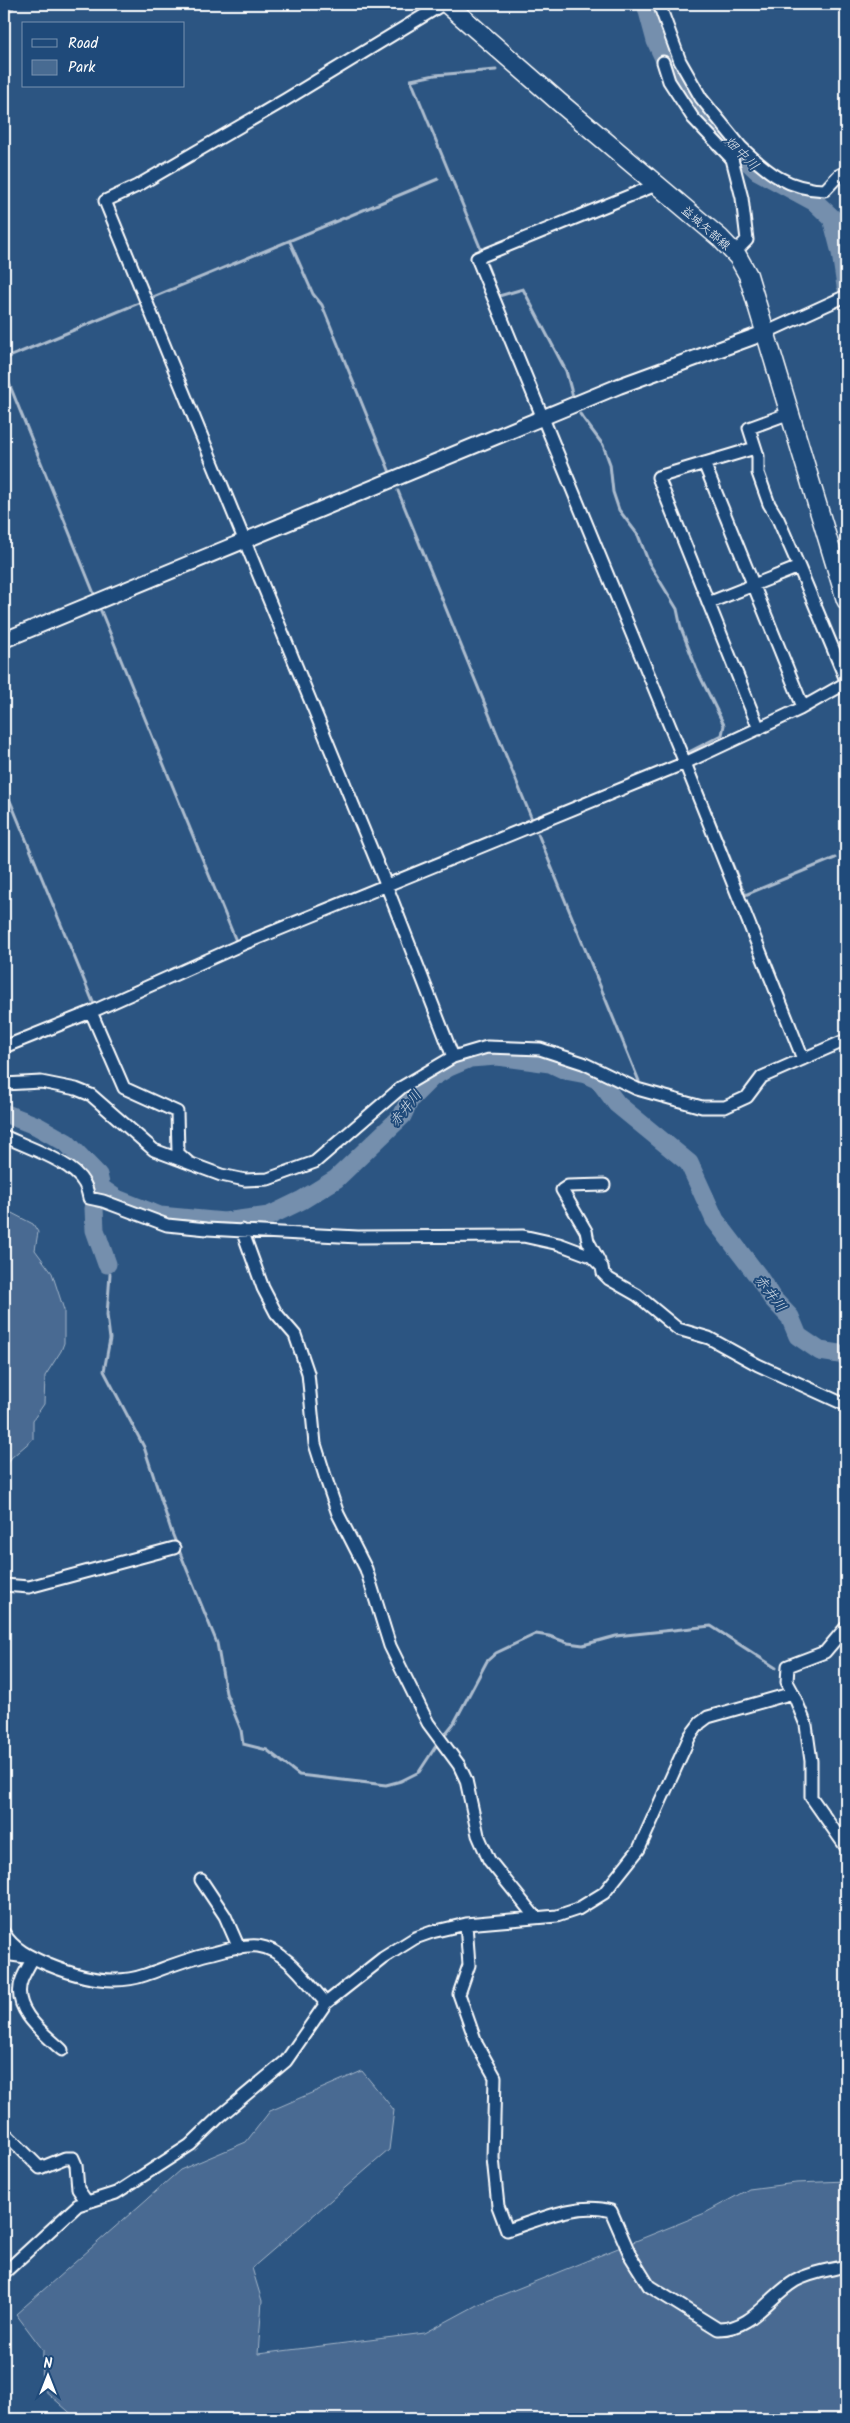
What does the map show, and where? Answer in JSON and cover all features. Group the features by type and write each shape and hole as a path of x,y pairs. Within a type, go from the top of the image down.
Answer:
{"main road":[{"name":"益城矢部線","path":"447,4 720,238 734,253 748,275 767,332 846,600"}],"street":[{"path":"443,4 285,100 137,186 105,200 387,887 453,1057"},
{"path":"659,4 680,60 735,152 747,240 734,253"},
{"path":"663,62 669,81 693,118 735,152 760,165 780,179 809,190 825,190 838,176 846,172"},
{"path":"656,185 477,258 685,763 803,1059"},
{"path":"4,640 619,386 767,332 841,298"},
{"path":"4,1046 91,1012 243,944 387,887 685,763 803,707 846,682 800,567 769,504 758,473 758,456 749,428 790,413"},
{"path":"755,448 658,477 759,729"},
{"path":"704,463 803,707"},
{"path":"708,603 800,567"},
{"path":"91,1012 124,1088 177,1112 178,1153 193,1166"},
{"path":"4,1084 41,1082 76,1089 91,1095 154,1150 221,1175 244,1180 268,1179 302,1168 329,1151 402,1087 453,1057 487,1047 540,1049 583,1063 637,1089 702,1107 726,1107 747,1097 762,1077 846,1040"},
{"path":"4,1136 57,1161 71,1170 84,1182 90,1198 167,1225 358,1237 523,1236 559,1244 591,1256 602,1267"},
{"path":"604,1185 568,1186 562,1190 586,1230 588,1241 602,1267 603,1274 637,1295 678,1329 709,1338 758,1365 846,1405"},
{"path":"242,1230 263,1288 276,1313 295,1335 308,1373 315,1444 338,1514 366,1569 390,1646 420,1708 438,1737 459,1765 466,1780 478,1835 489,1860 535,1916"},
{"path":"4,1585 29,1587 174,1548"},
{"path":"846,1627 825,1652 788,1666 787,1682 806,1725 811,1761 811,1797 846,1847"},
{"path":"4,2273 78,2205 116,2193 190,2146 219,2117 286,2060 326,2003 361,1973 415,1938 466,1924 535,1916 557,1916 578,1909 604,1893 638,1849 690,1736 700,1722 708,1717 793,1693"},
{"path":"201,1880 225,1916 239,1948"},
{"path":"466,1924 469,1965 459,1994 478,2045 494,2076 493,2158 498,2206 507,2230 565,2212 599,2207 611,2211 632,2257 649,2286 718,2329 730,2330 746,2322 794,2282 815,2272 846,2266"},
{"path":"4,1933 16,1948 33,1958 60,1969 105,1981 144,1976 184,1960 239,1948 258,1946 274,1952 288,1961 326,2003"},
{"path":"4,1954 33,1958"},
{"path":"33,1958 21,1980 19,1990 22,2005 32,2022 62,2050"},
{"path":"4,2132 40,2168 65,2158 73,2158 76,2165 78,2189 87,2202"}],"green space":[{"path":"4,1209 33,1224 38,1232 35,1250 52,1273 64,1310 64,1343 45,1376 44,1404 33,1420 33,1439 11,1458 4,1472"},
{"path":"362,2071 394,2110 389,2150 252,2268 262,2301 258,2354 425,2333 477,2305 705,2213 749,2189 796,2183 846,2181 846,2419 77,2419 42,2388 43,2350 16,2314 180,2170 246,2142 270,2111"}],"waterway":[{"name":"畑中川","path":"646,4 656,41 677,86 721,136 758,171 815,202 832,218 841,253 846,286"},
{"path":"482,252 411,80 435,75 496,70"},
{"path":"4,359 438,179"},
{"path":"290,242 313,294 322,305 391,475"},
{"path":"487,265 499,296 523,289 566,371 573,397"},
{"path":"4,371 95,596"},
{"path":"580,414 603,445 610,464 613,492 619,510 638,535 649,563 677,609 681,628 697,670 724,725 722,735 687,753"},
{"path":"398,491 531,817"},
{"path":"101,611 236,941"},
{"path":"693,768 745,895 835,858"},
{"path":"4,786 93,1002"},
{"path":"538,834 639,1081"},
{"name":"赤井川","path":"4,1113 37,1126 67,1143 98,1175 101,1188 117,1199 160,1216 224,1222 269,1216 302,1200 336,1179 402,1116 410,1099 431,1078 449,1067 470,1058 497,1056 550,1063 565,1070 586,1074 599,1080 617,1104 689,1163 715,1220 758,1276 772,1298 790,1317 798,1336 820,1351 846,1355"},
{"path":"94,1208 95,1230 107,1264"},
{"path":"110,1274 107,1315 110,1339 104,1371 144,1447 172,1533 217,1643 226,1693 241,1730 243,1744 267,1750 299,1775 386,1785 401,1781 419,1772 438,1743"},
{"path":"442,1738 454,1723 487,1661 496,1653 536,1634 583,1645 616,1636 711,1626 776,1668"}]}
